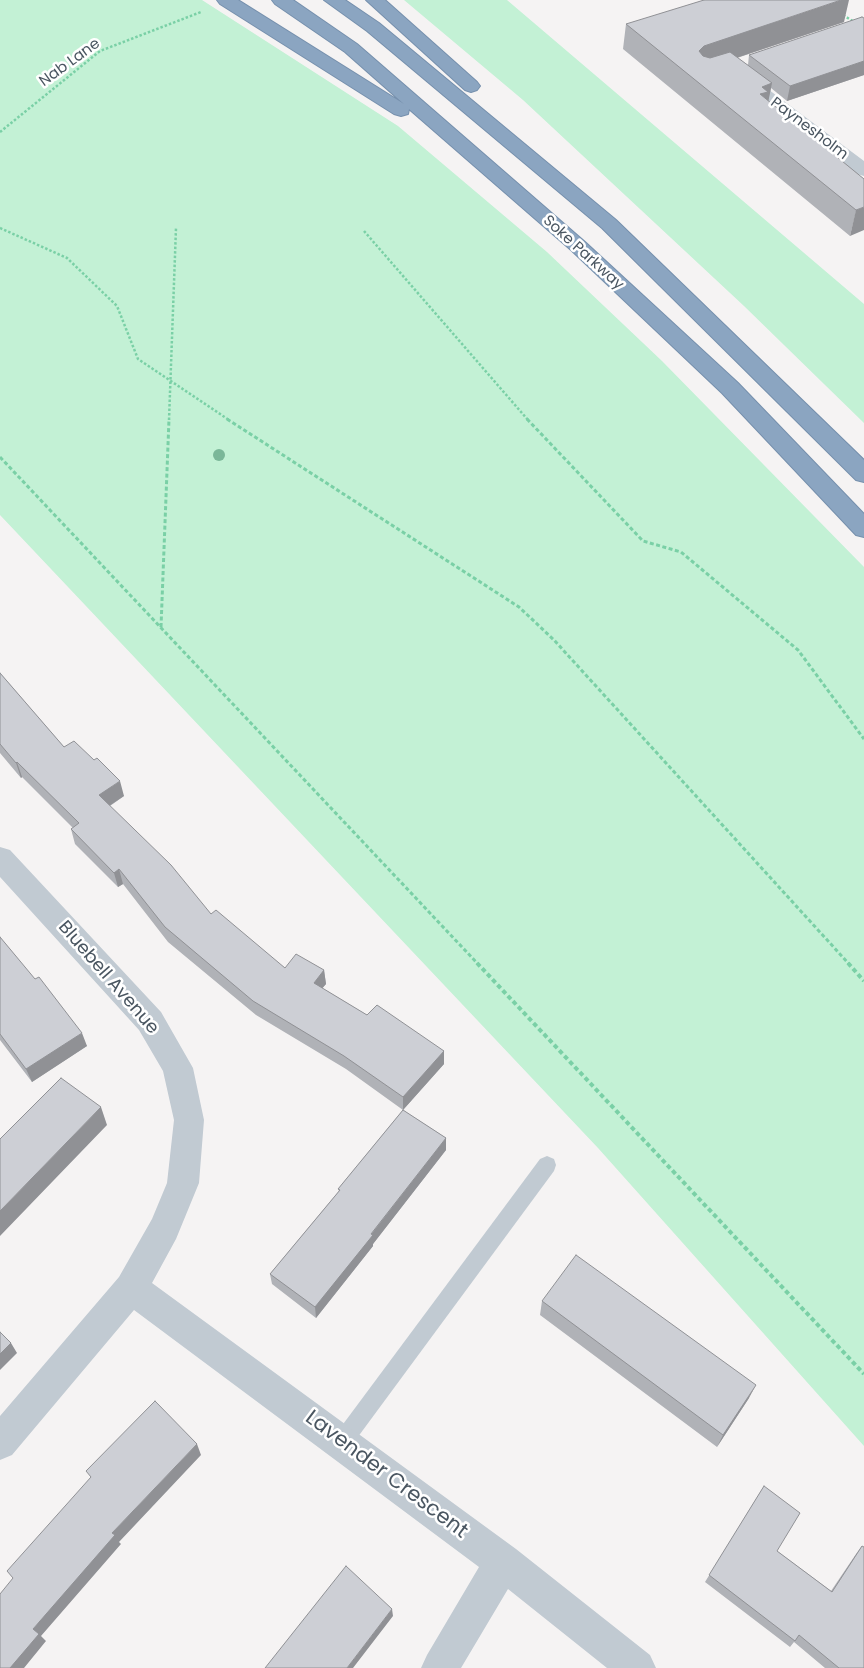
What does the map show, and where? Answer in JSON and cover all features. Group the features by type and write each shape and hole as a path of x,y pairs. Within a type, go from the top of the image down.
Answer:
{"highway":[{"path":"226,0 476,157"},
{"name":"Soke Parkway","path":"281,0 351,48 578,246 730,388 864,529"},
{"path":"333,0 373,27 609,224"},
{"path":"375,0 493,106 609,224 806,414 864,474"}],"street":[{"name":"Paynesholm","path":"748,63 726,70 864,170"},
{"name":"Bluebell Avenue","path":"0,858 150,1021 178,1068 189,1120 183,1183 165,1228 132,1288 0,1443"},
{"name":"Lavender Crescent","path":"132,1288 503,1562 637,1668"},
{"path":"440,1668 503,1562"}],"lane":[{"path":"342,1442 547,1165"}],"path":[{"name":"Nab Lane","path":"0,132 100,51 208,10"},
{"path":"842,14 857,24"},
{"path":"0,228 67,258 118,306 138,359 171,383 519,607 554,640 864,981"},
{"path":"161,627 176,228"},
{"path":"364,231 520,412 643,541 681,552 798,650 864,738"},
{"path":"0,457 864,1374"}],"green space":[{"path":"0,0 202,0 398,126 547,252 662,361 864,567 864,1446 598,1148 0,515"},
{"path":"404,0 507,0 864,304 864,423 744,306 523,100"}],"building":[{"path":"704,0 841,0 704,46 699,51 703,56 710,58 730,52 772,83 762,87 768,92 760,94 864,179 864,207 856,210 626,24"},
{"path":"862,17 864,18 864,61 790,86 749,55"},
{"path":"0,673 64,747 74,741 94,760 97,758 120,781 99,795 171,865 211,914 216,910 285,968 296,954 324,970 314,983 367,1015 377,1005 444,1051 403,1097 344,1056 253,1001 165,927 119,869 114,873 71,829 79,823 16,763 0,744"},
{"path":"0,937 35,979 39,977 82,1033 26,1069 0,1034"},
{"path":"61,1078 101,1107 0,1211 0,1139"},
{"path":"403,1110 446,1138 371,1234 373,1235 315,1307 270,1274"},
{"path":"576,1255 756,1385 723,1435 542,1301"},
{"path":"0,1332 11,1343 0,1354"},
{"path":"155,1401 197,1444 112,1533 115,1535 33,1629 39,1634 10,1668 0,1668 0,1594 13,1578 7,1571 91,1477 86,1471"},
{"path":"764,1486 800,1513 777,1551 832,1592 862,1546 864,1547 864,1668 839,1668 799,1635 795,1641 709,1575"},
{"path":"346,1566 392,1609 347,1668 265,1668"}]}
